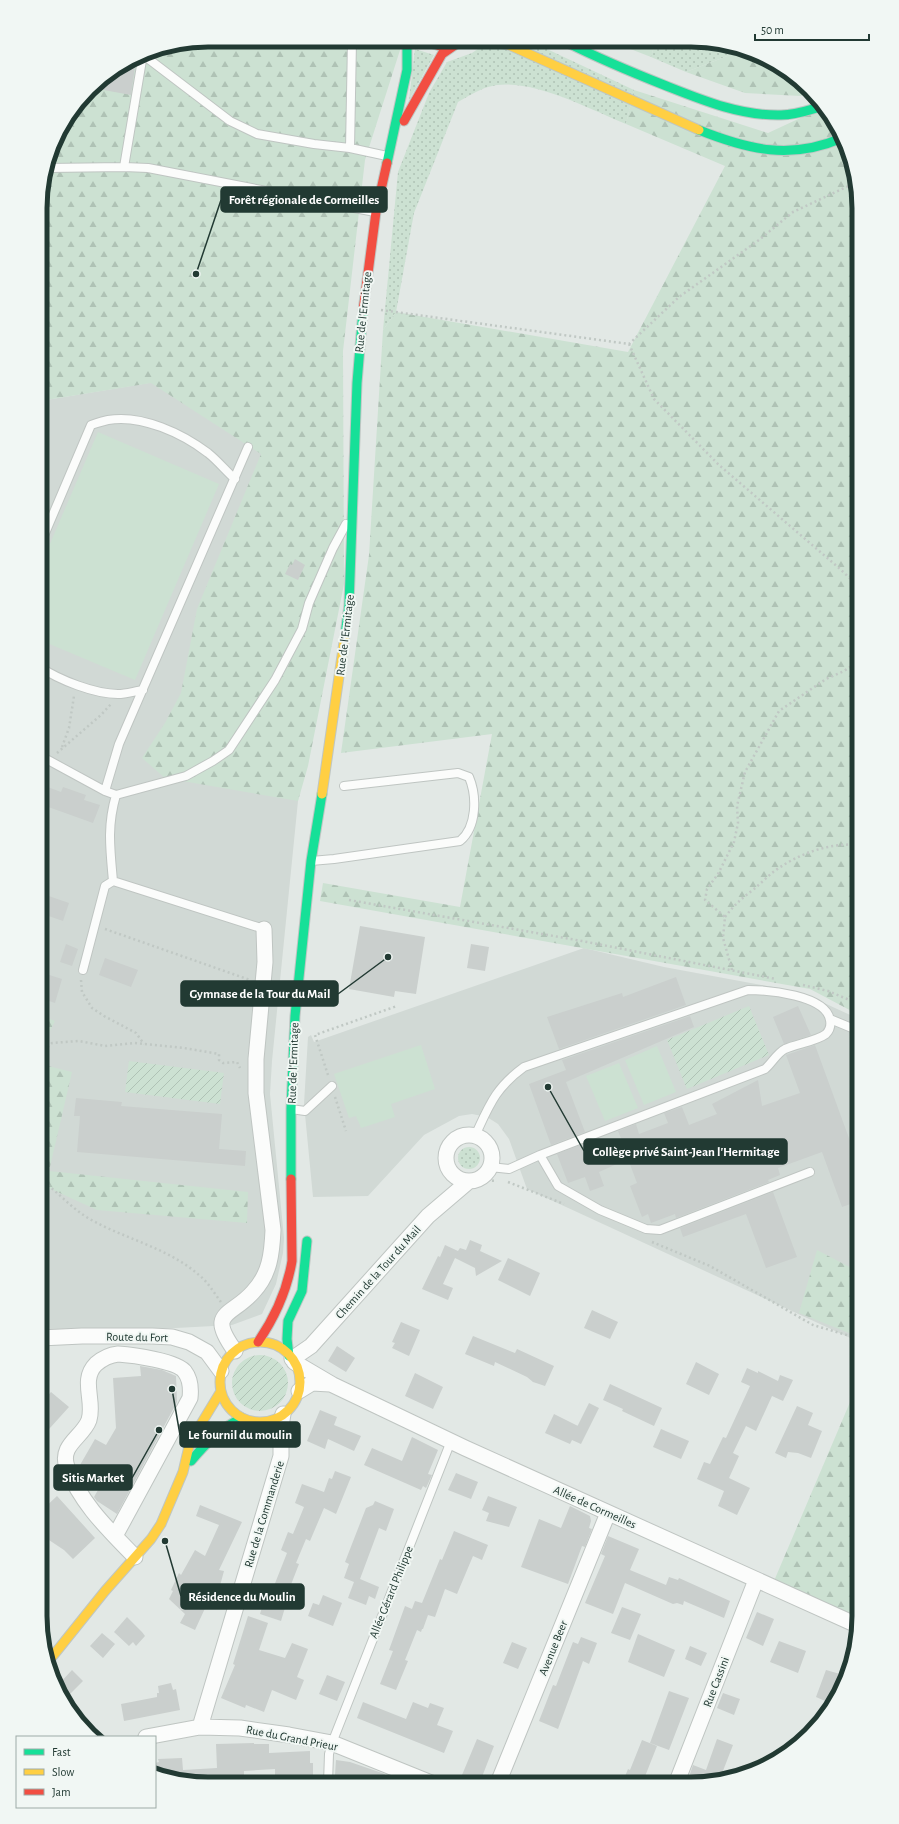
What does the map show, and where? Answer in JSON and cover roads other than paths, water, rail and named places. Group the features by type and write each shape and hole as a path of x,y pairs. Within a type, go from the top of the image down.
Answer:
{"main road":[{"name":"Rue de l'Ermitage","path":"258,1342 279,1303 291,1268 291,1111 294,1016 310,861 349,605 354,513 357,383 363,308 376,212 407,70 407,47"},
{"name":"Rue de l'Ermitage","path":"387,157 413,102 434,66 442,54 452,47"},
{"path":"513,47 696,129 739,144 773,151 792,151 828,145 837,141"},
{"path":"576,47 608,63 710,103 736,111 759,115 788,115 817,108"},
{"name":"Rue de l'Ermitage","path":"291,1111 301,1186"},
{"path":"292,1359 275,1345 258,1342 249,1344 235,1351 229,1357 221,1371 221,1391 226,1404 242,1418 259,1422 276,1419 283,1414 295,1400 298,1391 299,1376 292,1359 287,1339 288,1321 302,1291 304,1282 307,1251 306,1234"},
{"path":"52,1657 105,1591 151,1539 161,1524 183,1472 190,1442 221,1391"},
{"path":"183,1472 209,1439 221,1429 242,1418"},
{"path":"50,1645 105,1591"}],"street":[{"path":"235,1351 223,1334 222,1323 227,1313 253,1293 262,1280 270,1265 273,1248 273,1230 256,1093 256,1059 265,962 264,929"},
{"path":"447,1200 451,1180 446,1158 450,1145 461,1137 475,1136 486,1144 490,1150 492,1156 490,1167 485,1175 474,1180 458,1179 450,1171"},
{"name":"Chemin de la Tour du Mail","path":"292,1359 311,1346 428,1216 474,1180"},
{"name":"Route du Fort","path":"47,1338 75,1336 172,1337 189,1342 207,1352 221,1371"},
{"path":"115,1536 190,1398 191,1389 190,1381 185,1370 176,1365 118,1354 109,1355 101,1360 88,1376 90,1418 85,1427 69,1446 66,1466 73,1481 97,1519 135,1557"},
{"name":"Allée de Cormeilles","path":"292,1359 333,1385"},
{"name":"Allée de Cormeilles","path":"298,1391 312,1383 324,1382 333,1385 608,1513 852,1623"},
{"name":"Rue de la Commanderie","path":"200,1727 281,1456 281,1426 283,1414"},
{"name":"Avenue Beer","path":"500,1777 608,1513"},
{"name":"Rue Cassini","path":"679,1777 756,1580"},
{"name":"Rue du Grand Prieur","path":"151,1736 200,1727 240,1728 289,1735 332,1744 413,1777"}],"lane":[{"path":"350,148 352,47"},
{"path":"149,58 230,121 257,134 314,144 350,148 387,157"},
{"path":"124,167 142,61"},
{"path":"52,168 148,168 376,212"},
{"path":"47,529 91,425 109,419 134,420 162,427 183,436 209,454 235,479"},
{"path":"105,791 119,744 248,448"},
{"path":"47,761 105,791 116,795 186,776 229,750 275,680 302,629 309,603 333,548 354,513"},
{"path":"47,672 54,677 86,688 118,694 143,690"},
{"path":"310,861 460,841 466,836 470,826 475,803 473,786 469,777 458,774 344,786"},
{"path":"112,881 109,831 110,814 116,795"},
{"path":"83,970 105,886 112,881"},
{"path":"112,881 264,929"},
{"path":"475,1136 498,1089 511,1076 524,1067 748,990 758,990 810,999 827,1012 830,1019 830,1026 824,1035 783,1050 765,1069 540,1155 509,1169 490,1167"},
{"path":"830,1019 852,1029"},
{"path":"291,1111 304,1111 332,1086"},
{"path":"540,1155 558,1186 600,1210 646,1229 660,1230 810,1172"},
{"name":"Allée Gérard Philippe","path":"328,1777 329,1754 332,1744 451,1441"}],"place":[{"name":"Forêt régionale de Cormeilles","path":"196,274"},
{"name":"Gymnase de la Tour du Mail","path":"388,957"},
{"name":"Collège privé Saint-Jean l'Hermitage","path":"548,1087"},
{"name":"Le fournil du moulin","path":"172,1389"},
{"name":"Sitis Market","path":"159,1430"},
{"name":"Résidence du Moulin","path":"165,1541"}]}
